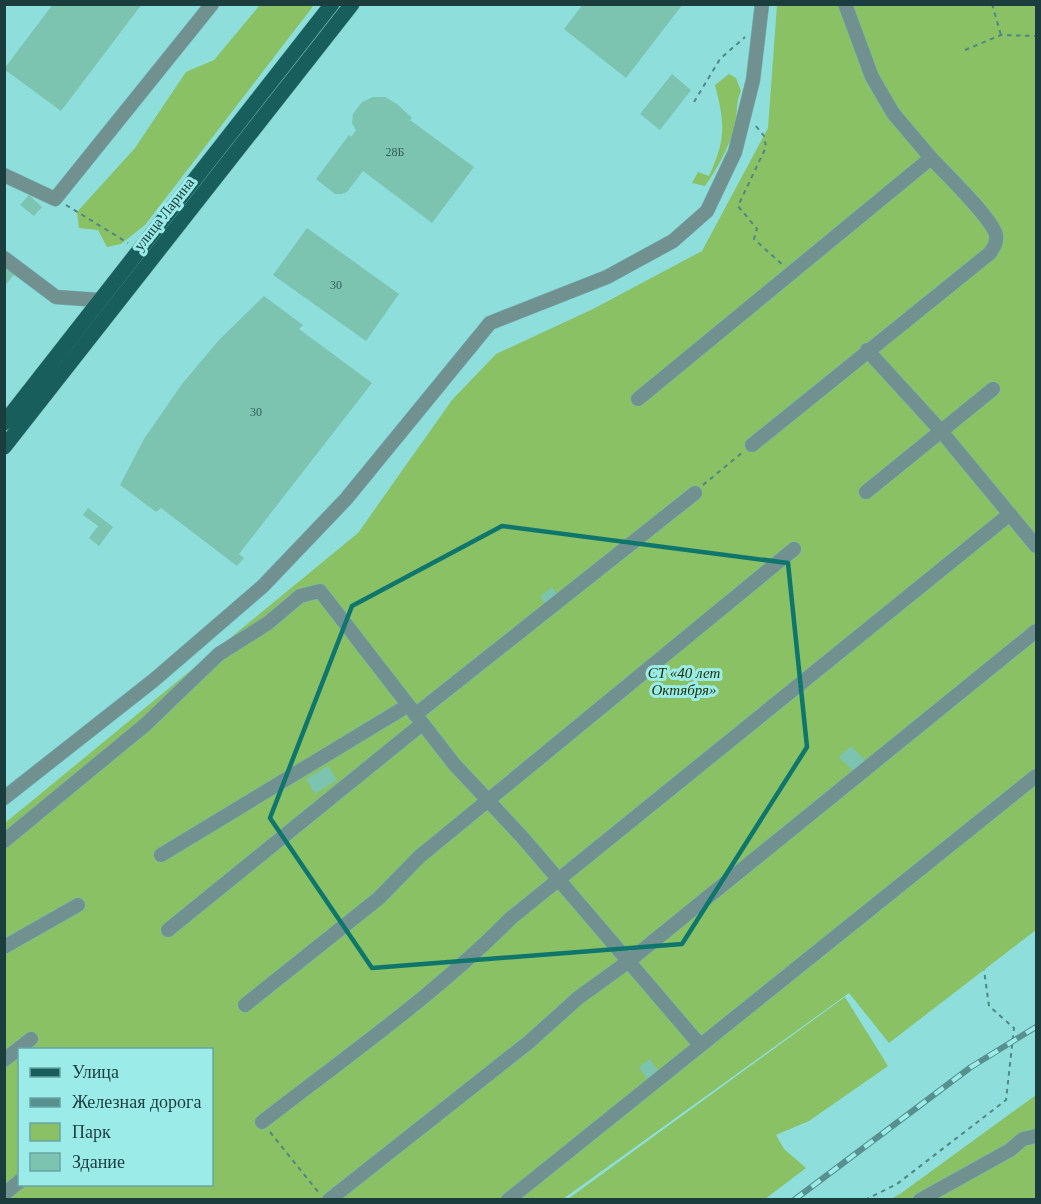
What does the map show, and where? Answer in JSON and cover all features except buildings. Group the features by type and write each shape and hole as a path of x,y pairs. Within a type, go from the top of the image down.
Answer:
{"main road":[{"name":"улица Ларина","path":"4,423 332,4"},
{"name":"улица Ларина","path":"4,447 352,4"}],"lane":[{"path":"4,175 55,199 212,4"},
{"path":"4,798 154,680 263,586 346,499 490,323 607,278 673,241 707,211 735,152 753,80 762,4"},
{"path":"752,445 990,253 996,244 996,234 985,217 893,113 872,77 845,4"},
{"path":"638,399 931,158"},
{"path":"4,258 56,297 99,300"},
{"path":"867,350 941,431 1036,546"},
{"path":"866,492 993,389"},
{"path":"168,930 415,715 695,493"},
{"path":"262,1122 476,954 511,918 1010,514"},
{"path":"245,1005 380,898 419,857 794,549"},
{"path":"4,840 145,725 219,654 268,623 300,596 320,591 415,715 700,1045"},
{"path":"327,1200 529,1042 578,998 629,961 1036,631"},
{"path":"161,855 415,715"},
{"path":"508,1200 1036,776"},
{"path":"4,947 78,905"},
{"path":"19,1048 31,1039"},
{"path":"4,1060 18,1049"},
{"path":"920,1200 1010,1150 1023,1139 1036,1136"},
{"path":"4,1194 18,1183"}],"path":[{"path":"992,4 1001,35"},
{"path":"694,102 703,83 720,59 760,23"},
{"path":"964,50 1001,35 1036,36"},
{"path":"745,112 764,136 766,147 738,206 757,229 754,239 792,273"},
{"path":"55,199 138,250"},
{"path":"713,476 735,458"},
{"path":"865,1200 897,1184 1006,1100 1014,1028 989,1006 984,970"},
{"path":"262,1122 327,1200"}],"highlighted area":[{"path":"502,526 788,563 807,747 682,944 372,968 270,818 352,606"}],"green space":[{"path":"260,5 314,5 145,225 121,244 107,247 98,230 79,228 77,212 135,148 186,72 214,60"},
{"name":"СТ «40 лет Октября»","path":"777,5 1036,5 1036,930 889,1043 849,993 563,1199 5,1200 5,823 358,533 452,400 496,354 593,309 702,251 768,128"},
{"path":"729,74 736,78 741,91 732,136 722,159 705,186 692,183 698,172 709,176 719,152 722,121 715,85"},
{"path":"845,997 888,1066 809,1121 776,1135 784,1149 806,1168 765,1199 568,1199"},
{"path":"1036,1095 1036,1199 889,1200 900,1194"}],"railway":[{"path":"794,1200 971,1067 1036,1027"}]}
